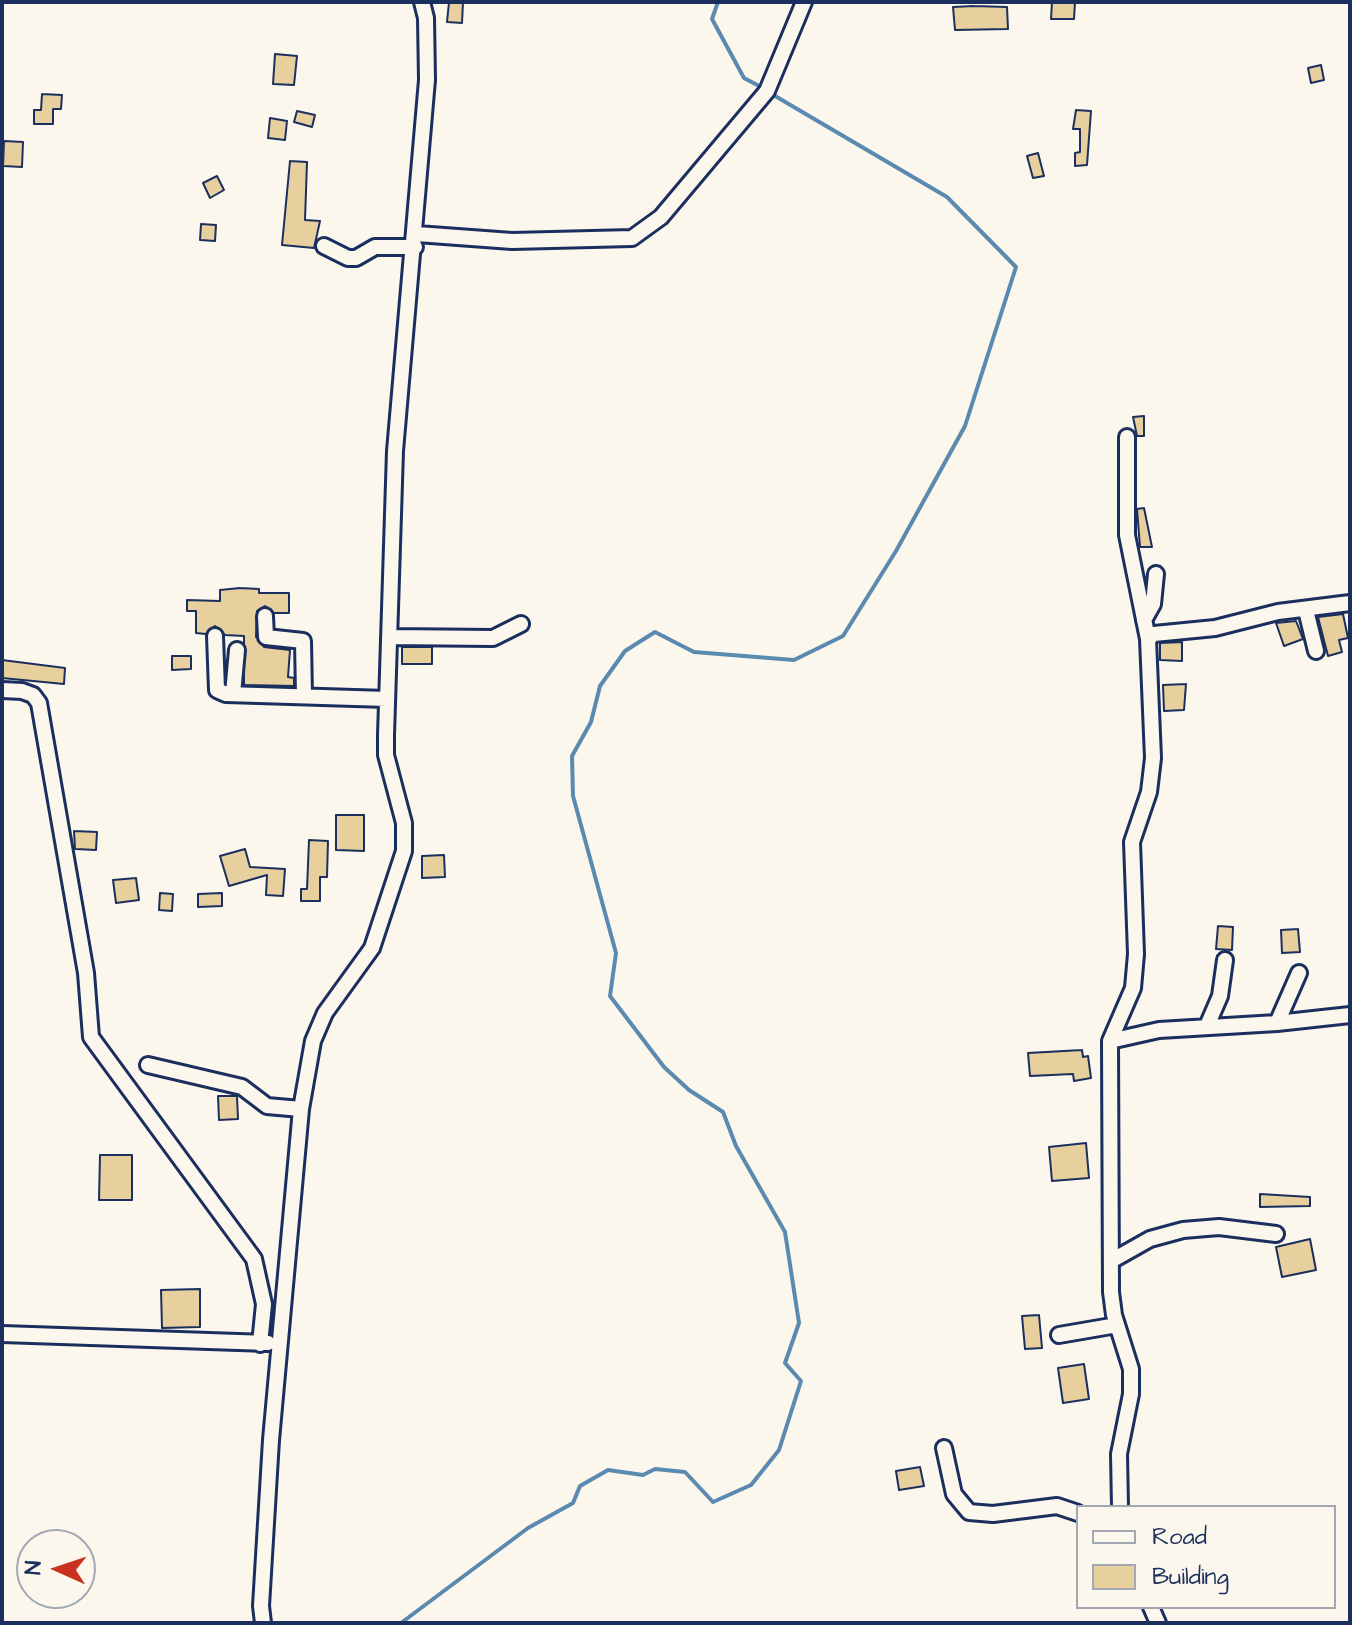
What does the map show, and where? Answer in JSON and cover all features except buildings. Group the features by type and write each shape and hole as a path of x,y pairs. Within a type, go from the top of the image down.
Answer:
{"street":[{"path":"263,1623 261,1606 280,1342 301,1109 313,1041 325,1013 372,948 402,865 404,823 386,755 387,699 395,451 416,241 427,80 426,18 422,2"},
{"path":"324,246 348,258 356,258 375,247 416,241 632,238 661,217 767,91 804,2"},
{"path":"1120,1505 1119,1454 1131,1394 1131,1369 1117,1325 1111,1261 1110,1041 1133,988 1136,954 1132,842 1149,792 1153,758 1148,639 1127,535 1127,437"},
{"path":"1144,620 1153,604 1156,574"},
{"path":"1148,639 1154,634 1215,628 1278,612 1350,603"},
{"path":"1306,610 1316,651"},
{"path":"265,616 266,637 303,641 304,695"},
{"path":"390,637 493,638 521,624"},
{"path":"215,636 217,690 233,694 387,699"},
{"path":"233,694 237,650"},
{"path":"2,690 22,691 33,695 39,703 86,973 91,1037 254,1259 264,1304 260,1344"},
{"path":"1207,1026 1220,996 1225,960"},
{"path":"1277,1023 1299,973"},
{"path":"1110,1041 1159,1030 1350,1015"},
{"path":"148,1065 242,1087 267,1106 301,1109"},
{"path":"1111,1261 1150,1239 1183,1230 1219,1227 1276,1234"},
{"path":"1059,1335 1117,1325"},
{"path":"2,1334 260,1344 280,1342"},
{"path":"944,1448 954,1494 969,1512 993,1514 1057,1506 1076,1512"}],"waterway":[{"path":"718,2 712,19 744,78 763,88"},
{"path":"401,1623 528,1528 573,1503 580,1486 608,1470 643,1475 655,1469 685,1472 713,1502 751,1485 779,1450 801,1381 785,1363 799,1323 785,1232 736,1146 723,1112 689,1090 664,1067 610,996 616,953 573,796 572,756 591,722 600,686 625,651 655,632 694,652 794,660 843,636 896,551 965,426 1016,267 947,197 770,93"}]}
